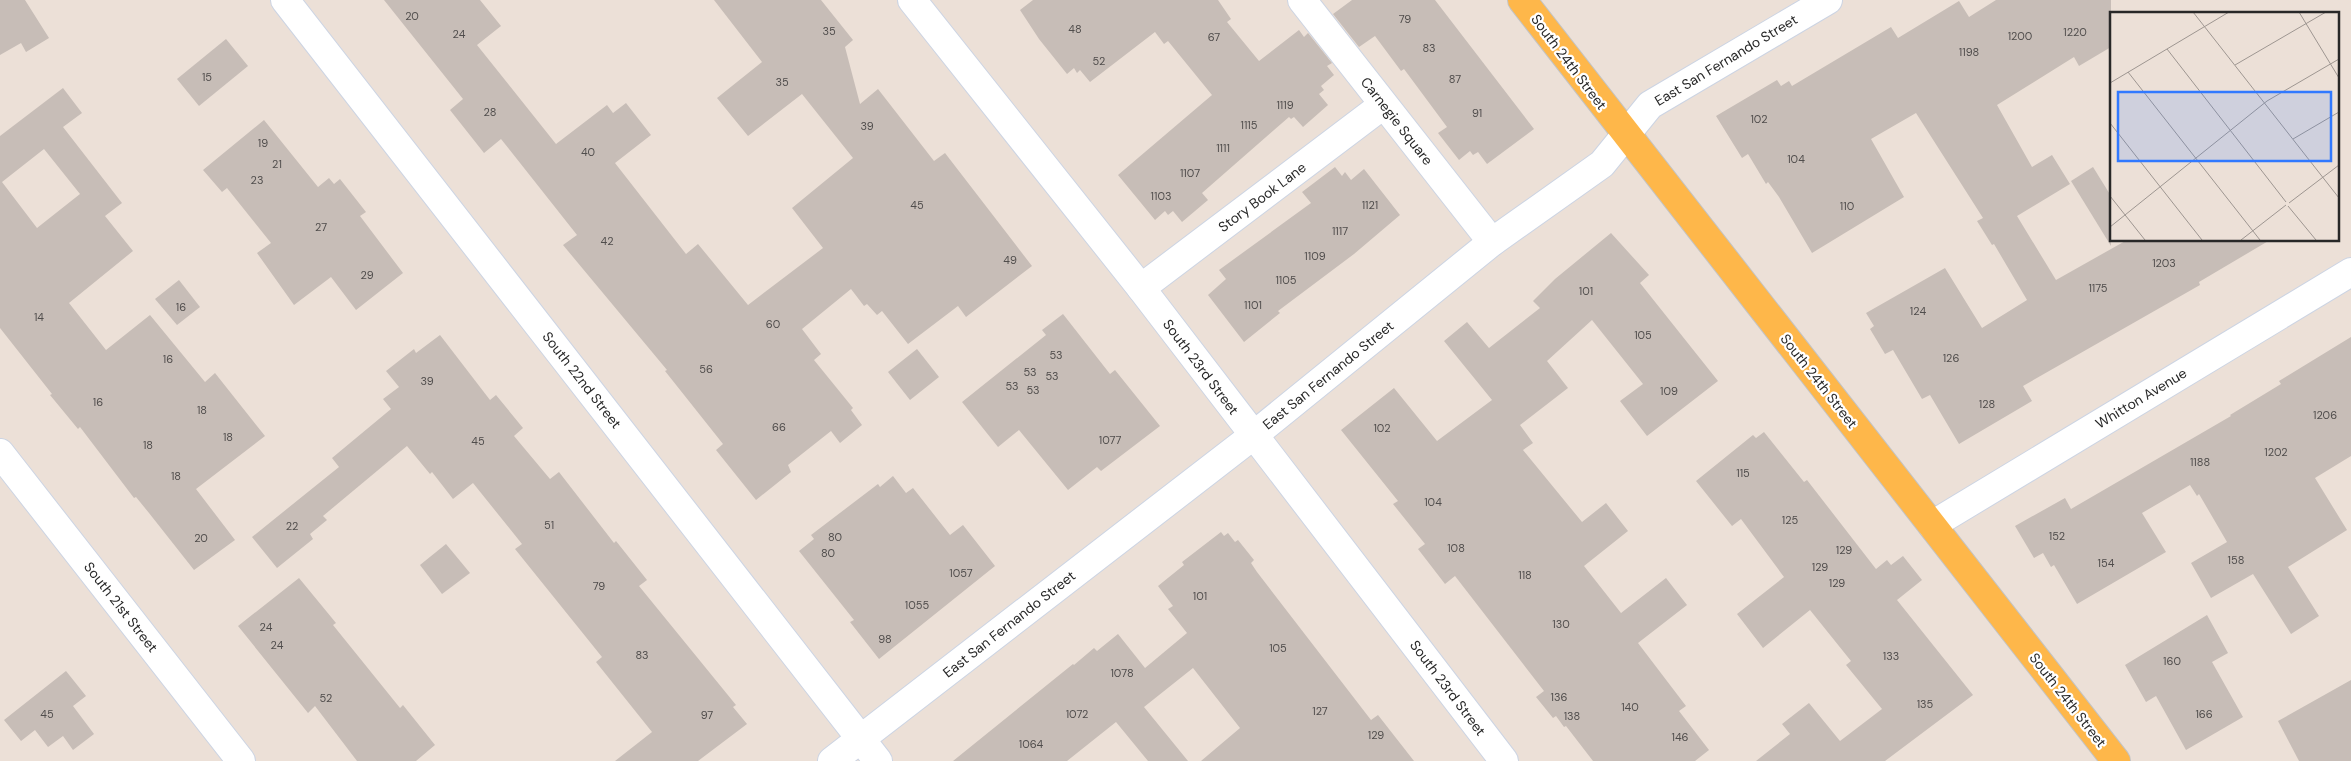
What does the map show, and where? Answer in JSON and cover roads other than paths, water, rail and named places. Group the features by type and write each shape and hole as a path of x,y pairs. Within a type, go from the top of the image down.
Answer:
{"main road":[{"name":"South 24th Street","path":"1522,0 2116,761"}],"street":[{"name":"South 22nd Street","path":"285,0 878,761"},
{"name":"South 23rd Street","path":"912,0 1141,288 1504,761"},
{"name":"Carnegie Square","path":"1302,0 1492,242"},
{"name":"East San Fernando Street","path":"832,761 1254,435 1492,242 1602,164 1650,105 1828,0"},
{"name":"Story Book Lane","path":"1141,288 1383,105"},
{"name":"Whitton Avenue","path":"1932,524 2351,272"},
{"name":"South 21st Street","path":"0,453 242,761"}]}
